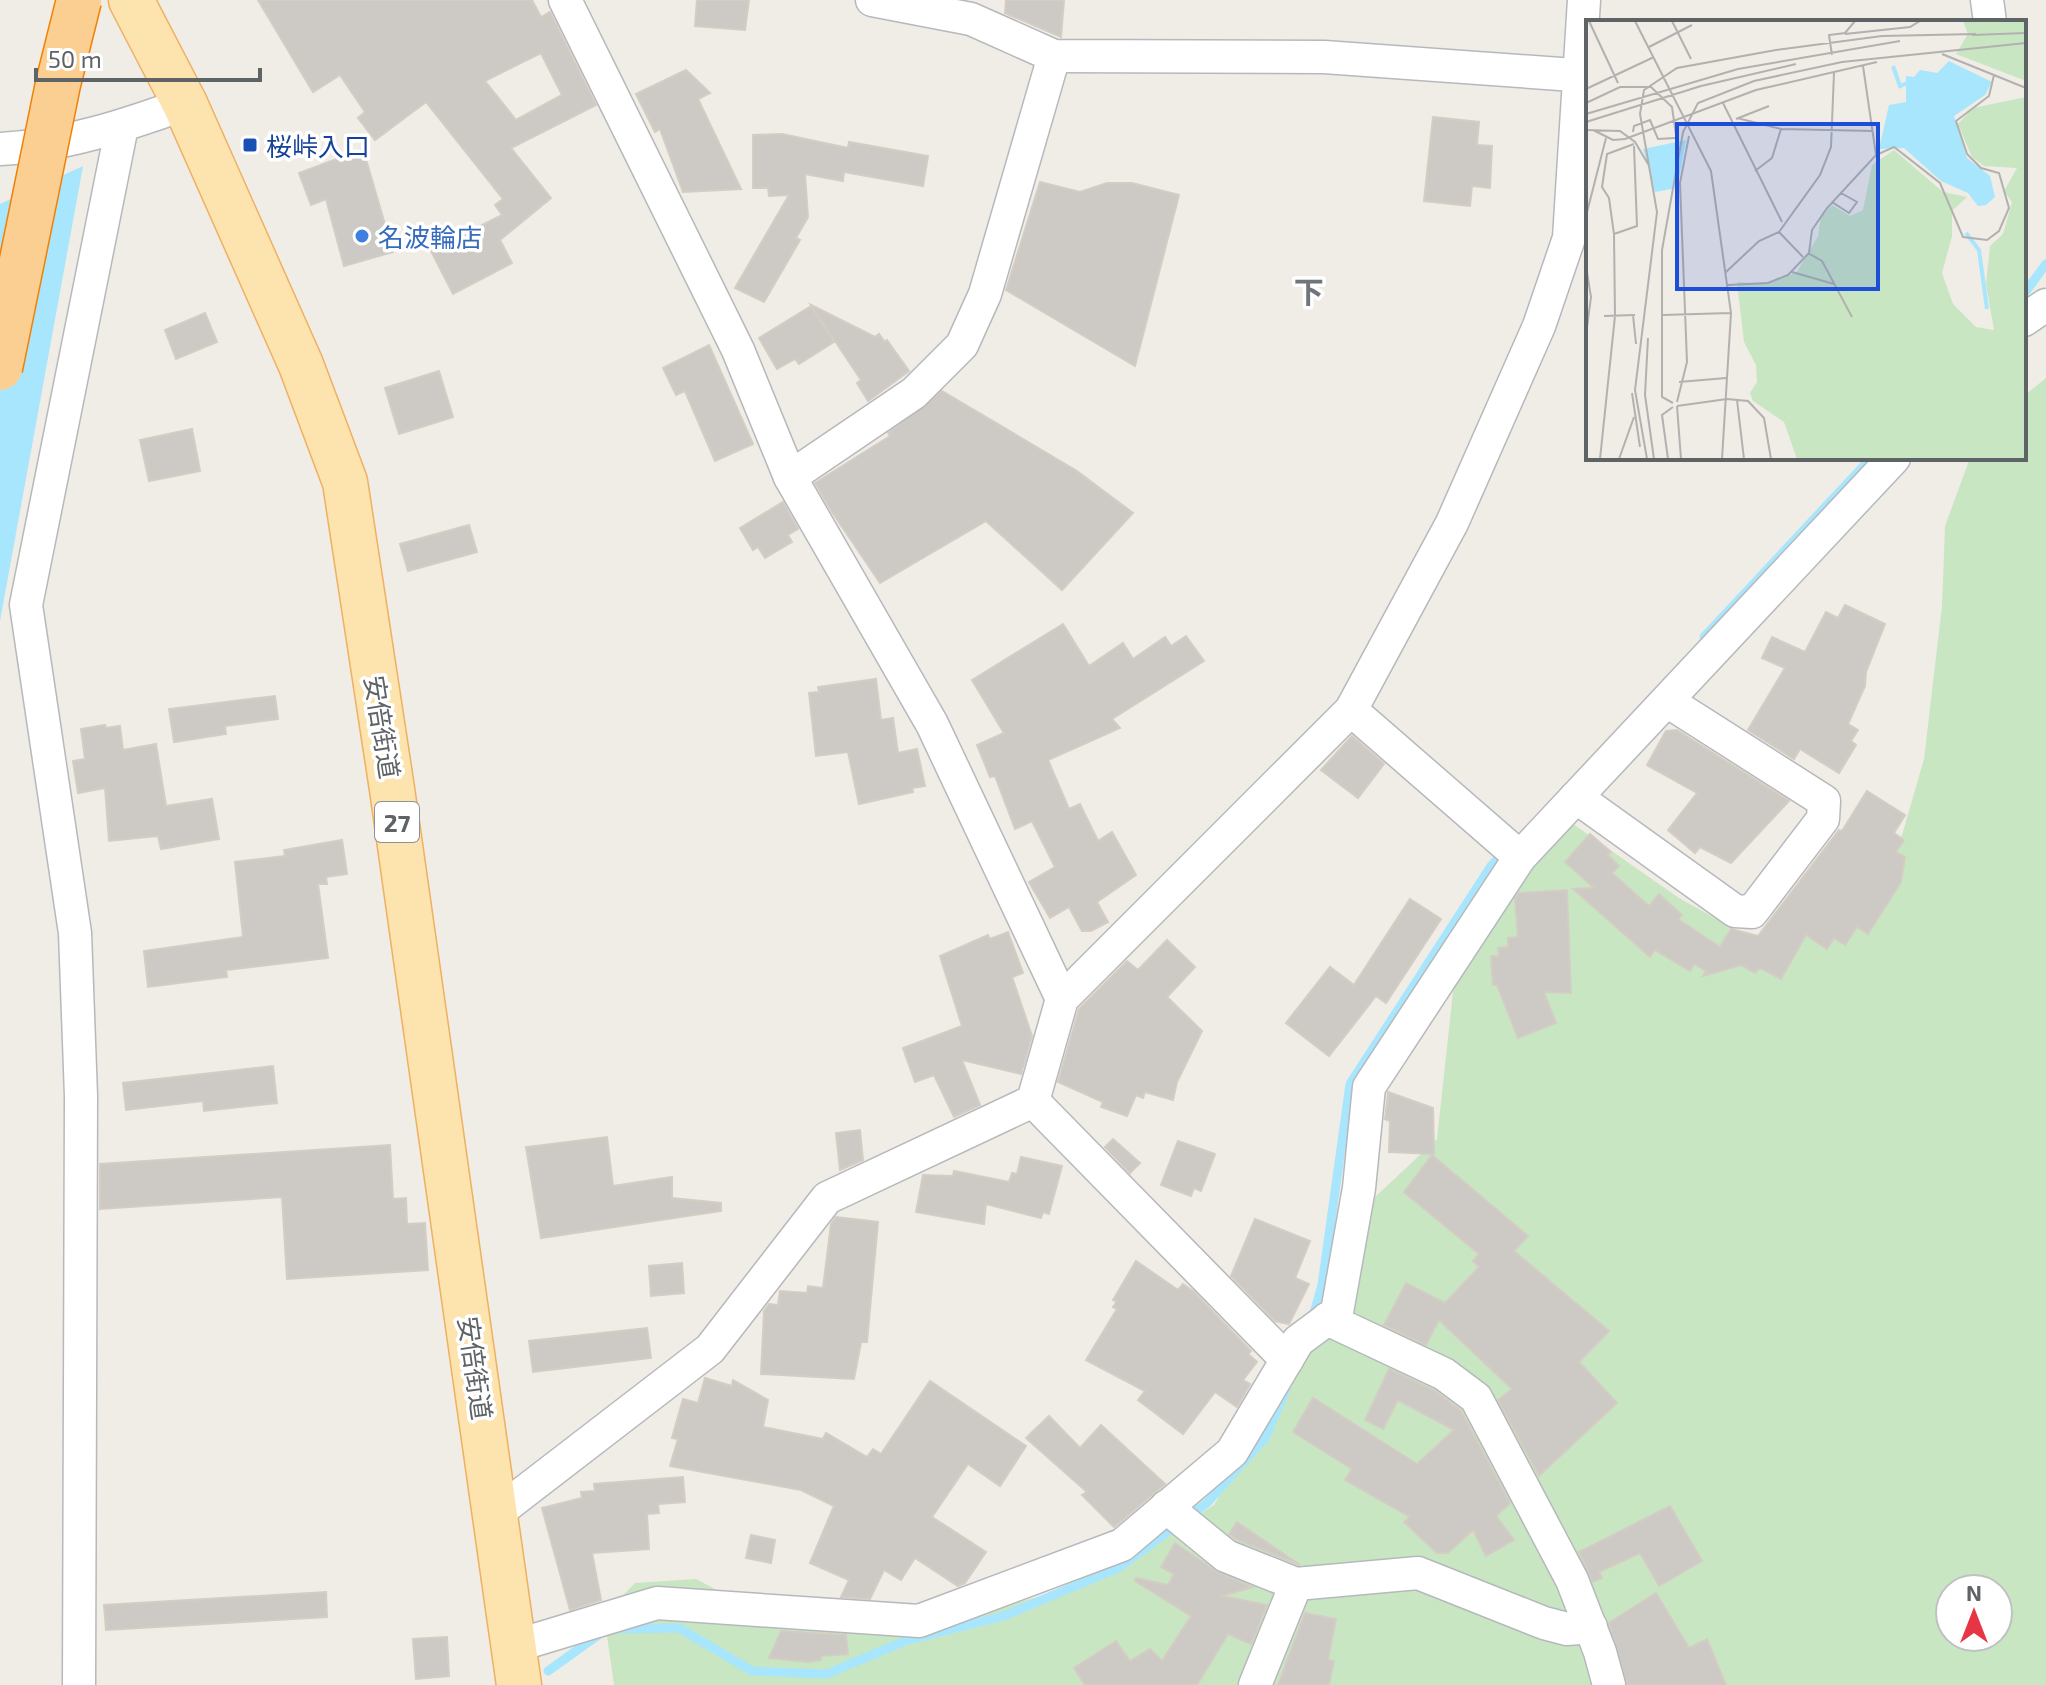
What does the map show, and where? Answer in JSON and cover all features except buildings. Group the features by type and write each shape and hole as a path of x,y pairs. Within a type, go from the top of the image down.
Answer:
{"highway":[{"path":"0,368 58,84 79,0"}],"main road":[{"name":"安倍街道","path":"131,0 185,104 301,365 345,482 517,1666"}],"street":[{"path":"565,0 738,350 790,477 932,724 1062,999"},
{"path":"872,0 971,19 1054,56 1324,57 1585,76"},
{"path":"497,1513 710,1349 827,1198 1033,1101 1062,999 1351,710 1452,523 1539,326 1569,238 1585,76 1584,0"},
{"path":"1987,0 1990,20"},
{"path":"790,477 914,393 962,345 985,294 1054,56"},
{"path":"0,149 22,148 122,126 185,104"},
{"path":"79,1685 81,1096 75,933 26,605 122,126"},
{"path":"2026,319 2046,305"},
{"path":"517,1666 657,1603 919,1621 1122,1545 1232,1452 1298,1341 1337,1312 1359,1188 1369,1087 1520,857 1892,460"},
{"path":"1576,797 1735,911 1752,912 1823,819 1824,801 1667,701"},
{"path":"1351,710 1520,857"},
{"path":"1033,1101 1287,1360"},
{"path":"1327,1319 1444,1374 1476,1398 1572,1580 1609,1685"},
{"path":"1167,1508 1226,1556 1296,1584 1418,1573 1544,1623 1567,1629 1591,1627"},
{"path":"1255,1685 1296,1584"}],"green space":[{"path":"2046,378 2046,1685 614,1685 604,1615 635,1583 696,1579 771,1619 950,1619 1091,1584 1214,1505 1306,1352 1358,1213 1437,1139 1459,937 1520,851 1573,824 1679,898 1758,942 1889,880 1924,759 1942,606 1945,526 1969,460 2026,460 2026,394"}],"water":[{"path":"83,166 0,621 0,204"}],"waterway":[{"path":"2026,291 2046,264"},
{"path":"1704,637 1869,460"},
{"path":"1312,1320 1322,1285 1350,1084 1491,866 1506,850"},
{"path":"618,1629 679,1628 752,1671 827,1674 905,1641 1004,1616 1118,1568 1207,1503 1265,1438 1286,1390"},
{"path":"548,1671 601,1633"}],"place":[{"name":"桜峠入口","path":"250,145"},
{"name":"名波輪店","path":"362,236"}],"district":[{"name":"下","path":"1309,291"}]}
